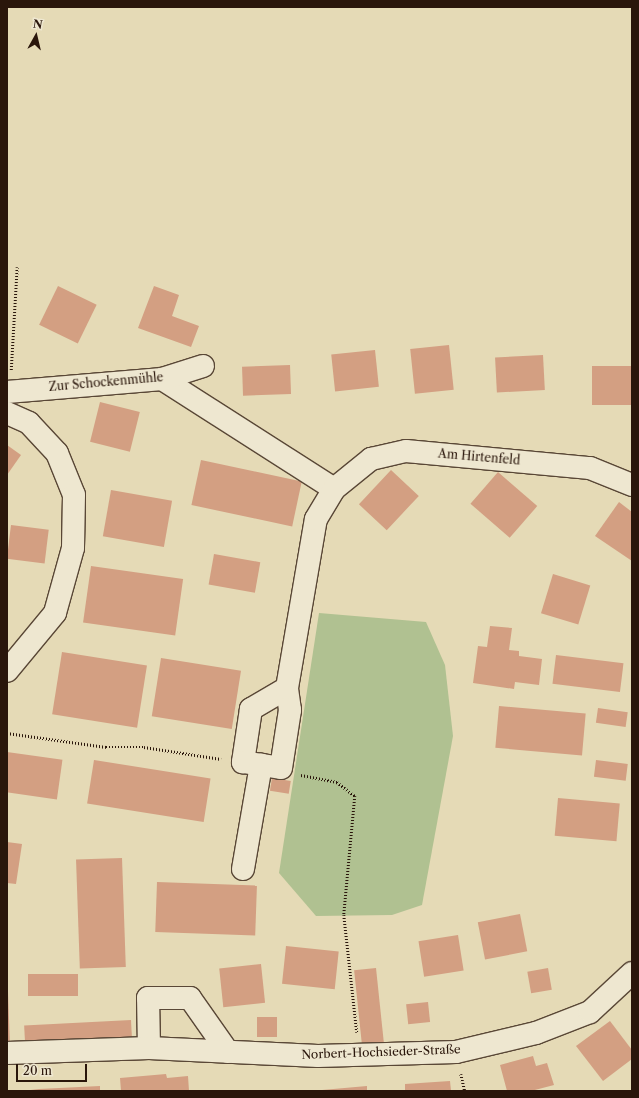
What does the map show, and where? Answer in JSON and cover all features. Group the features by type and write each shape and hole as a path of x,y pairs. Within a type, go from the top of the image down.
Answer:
{"street":[{"name":"Zur Schockenmühle","path":"8,391 162,379 203,366"},
{"path":"162,379 334,489"},
{"path":"7,413 29,423 57,453 74,494 73,548 55,613 7,672"},
{"name":"Am Hirtenfeld","path":"262,765 290,710 287,688 316,519 334,489 371,459 406,451 590,468 632,485"},
{"path":"243,869 262,765 251,709 287,688"},
{"name":"Norbert-Hochsieder-Straße","path":"7,1053 149,1048 318,1056 456,1052 536,1033 590,1012 632,973"},
{"path":"149,1048 148,998 190,998 228,1052"}],"path":[{"path":"8,391 16,268"},
{"path":"7,733 106,748 144,747 262,765 337,782 355,796 344,915 359,1055"}],"green space":[{"path":"319,613 426,622 445,665 453,736 422,905 392,915 316,916 279,873"}],"building":[{"path":"58,286 97,305 78,343 39,325"},
{"path":"154,286 179,295 172,316 199,326 191,347 138,328"},
{"path":"449,345 454,390 415,394 410,349"},
{"path":"375,350 379,387 335,391 331,355"},
{"path":"543,355 545,390 497,392 495,358"},
{"path":"290,365 291,394 243,396 242,367"},
{"path":"592,366 632,366 632,405 592,405"},
{"path":"100,402 140,412 130,452 90,442"},
{"path":"7,445 21,455 7,475"},
{"path":"201,460 302,481 292,526 191,505"},
{"path":"391,470 419,496 387,530 359,504"},
{"path":"498,472 537,506 510,538 470,504"},
{"path":"111,490 172,501 164,547 103,536"},
{"path":"619,502 632,512 632,561 595,536"},
{"path":"11,525 49,530 45,563 7,559"},
{"path":"214,554 260,562 255,593 209,585"},
{"path":"91,566 183,579 175,635 83,622"},
{"path":"553,574 590,585 578,625 541,613"},
{"path":"490,626 512,628 509,650 519,651 519,656 542,659 539,685 515,682 514,689 473,683 478,646 487,647"},
{"path":"62,652 147,665 137,728 52,714"},
{"path":"556,655 623,663 620,692 552,684"},
{"path":"161,658 241,671 232,729 152,716"},
{"path":"499,706 586,714 582,755 495,748"},
{"path":"598,708 628,712 626,727 596,723"},
{"path":"7,752 62,760 57,799 7,792"},
{"path":"94,760 211,778 204,822 87,803"},
{"path":"596,760 628,764 626,781 594,777"},
{"path":"272,778 291,781 289,794 270,791"},
{"path":"558,798 620,803 616,841 555,836"},
{"path":"7,842 22,844 16,884 7,883"},
{"path":"122,858 126,967 80,969 76,860"},
{"path":"157,882 257,885 255,935 155,932"},
{"path":"520,914 527,951 485,960 478,922"},
{"path":"458,935 464,971 424,977 418,941"},
{"path":"286,946 339,952 335,989 282,984"},
{"path":"261,964 265,1003 223,1007 219,968"},
{"path":"376,968 384,1043 362,1045 354,970"},
{"path":"548,968 552,990 531,993 527,972"},
{"path":"28,974 78,974 78,996 28,996"},
{"path":"8,992 10,1046 7,1046"},
{"path":"428,1002 430,1022 408,1024 406,1004"},
{"path":"257,1017 277,1017 277,1037 257,1037"},
{"path":"131,1020 132,1041 25,1047 24,1026"},
{"path":"610,1021 632,1050 632,1059 603,1081 576,1046"},
{"path":"533,1056 536,1066 547,1063 554,1085 531,1091 507,1091 500,1065"},
{"path":"166,1074 167,1078 188,1076 189,1091 121,1091 120,1078"},
{"path":"450,1081 451,1091 405,1091 405,1084"},
{"path":"100,1086 100,1091 22,1091 39,1089"},
{"path":"367,1086 367,1091 322,1091 322,1090"}]}
